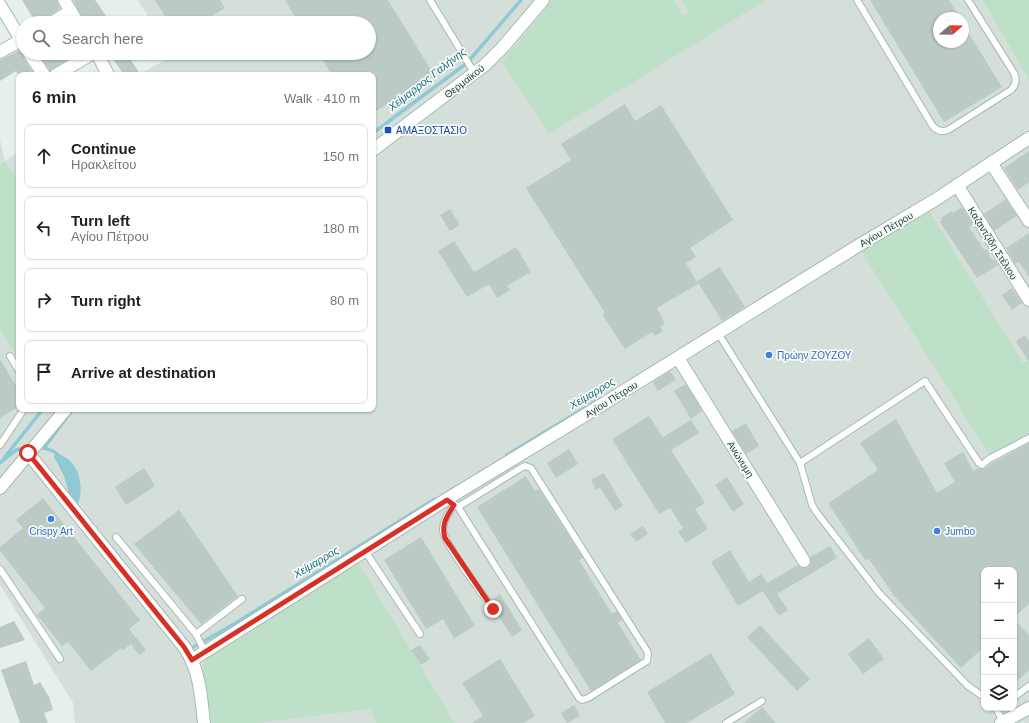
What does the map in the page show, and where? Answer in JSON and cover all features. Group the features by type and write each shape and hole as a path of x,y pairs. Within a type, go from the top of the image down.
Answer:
{"street":[{"path":"64,0 74,16"},
{"name":"Θερμαϊκού","path":"376,148 475,74 493,57 543,0"},
{"path":"0,5 16,31"},
{"path":"63,16 71,11"},
{"path":"0,52 16,44"},
{"path":"34,60 42,72"},
{"path":"61,72 81,60"},
{"path":"100,60 106,72"},
{"name":"Αγίου Πέτρου","path":"192,660 365,551 453,504 678,358 957,185 1029,138"},
{"path":"991,163 1029,221"},
{"name":"Καζαντζίδη Στέλιου","path":"957,185 1029,300"},
{"name":"Ανώνυμη","path":"678,358 804,561"},
{"path":"0,488 63,412"},
{"path":"28,453 176,636 192,660 200,686 204,723"},
{"path":"1002,723 1029,708"}],"lane":[{"path":"430,0 475,74"},
{"path":"857,0 932,125 937,130 941,131 948,130 1010,90 1014,87 1016,80 1014,73 968,0"},
{"path":"718,333 800,464 812,505 828,528 879,592 968,686 981,696"},
{"path":"10,356 16,366"},
{"path":"800,464 862,421 925,381 979,463 982,465 989,459 1029,438"},
{"path":"0,445 22,412"},
{"path":"453,504 579,698 585,700 647,661 647,651 531,468 525,466 453,504 444,523 445,538 493,609"},
{"path":"116,537 196,634 205,652"},
{"path":"365,551 420,634"},
{"path":"0,569 60,659"},
{"path":"196,634 242,599"},
{"path":"1017,695 1029,686"},
{"path":"726,723 762,701"},
{"path":"998,711 1002,723"}],"shaded area":[{"path":"138,0 1029,0 1029,723 75,723 73,703 0,585 0,140 5,161 16,154 16,412 376,412 376,72 143,72 165,60 376,60 376,16 148,16"}],"green space":[{"path":"552,0 674,0 683,16 689,12 682,0 766,0 549,134 502,62"},
{"path":"982,0 1029,0 1029,79"},
{"path":"5,162 16,178 16,355 0,329 0,164"},
{"path":"928,209 1023,363 1029,360 1029,436 992,459 860,249"},
{"path":"357,560 455,723 376,723 370,709 257,723 212,723 203,669 208,658"}],"water":[{"path":"54,451 69,460 76,468 81,489 78,504 69,493 64,476 54,457"}],"building":[{"path":"22,0 57,0 60,9 49,16 32,16"},
{"path":"73,0 95,0 106,16 81,16"},
{"path":"155,0 220,0 225,8 212,16 165,16"},
{"path":"285,0 388,0 434,75 376,111 376,72 330,72 322,60 376,60 376,16 295,16"},
{"path":"870,0 949,0 956,12 933,12 933,48 969,48 969,34 1002,87 944,122"},
{"path":"16,52 16,60 25,60 33,72 16,71 0,81 0,60"},
{"path":"43,60 67,60 50,71"},
{"path":"114,60 131,60 139,72 122,72"},
{"path":"625,104 635,121 661,105 733,220 690,248 696,257 686,263 698,284 657,308 665,324 660,327 663,331 655,336 652,332 625,349 602,314 605,313 526,188 571,160 561,144"},
{"path":"1029,151 1029,182 1018,190 1004,168"},
{"path":"1006,199 1017,216 994,231 984,214"},
{"path":"962,207 973,224 969,227 984,250 988,250 990,258 996,261 998,265 977,278 940,222 942,220 941,218"},
{"path":"450,209 460,225 450,231 440,215"},
{"path":"1029,233 1029,277 1019,262 1015,264 1006,248"},
{"path":"454,241 474,272 516,247 531,272 507,286 510,290 497,298 489,284 467,297 438,251"},
{"path":"720,267 745,307 722,321 697,281"},
{"path":"1012,288 1022,303 1012,310 1002,295"},
{"path":"1025,335 1029,341 1029,362 1016,341"},
{"path":"0,359 16,386 16,408 0,418"},
{"path":"670,371 676,380 658,391 653,382"},
{"path":"686,384 702,411 691,419 674,391"},
{"path":"649,416 663,437 691,420 699,433 671,450 705,503 695,509 708,529 686,543 678,532 683,528 670,508 659,514 612,439"},
{"name":"Jumbo","path":"896,419 937,493 955,482 944,463 963,452 973,471 979,468 985,469 992,463 1029,443 1029,604 1017,614 1017,567 981,567 981,650 961,668 895,597 869,559 865,560 828,503 878,470 860,443"},
{"path":"746,423 759,446 746,454 732,431"},
{"path":"569,449 578,464 556,478 547,463"},
{"path":"144,468 155,486 126,505 115,487"},
{"path":"604,473 623,506 615,511 600,487 596,490 591,480"},
{"path":"526,476 535,491 539,489 583,558 579,560 612,614 617,611 622,620 618,623 641,660 591,691 477,507"},
{"path":"727,477 744,504 733,512 715,485"},
{"path":"43,498 140,620 129,629 146,650 139,655 131,644 123,650 121,648 91,671 68,642 62,646 37,615 45,608 0,551 0,547 23,528 16,520"},
{"path":"179,510 238,596 201,624 134,544"},
{"path":"643,526 648,534 636,542 630,534"},
{"path":"421,537 475,626 454,638 443,619 426,629 384,560"},
{"path":"830,546 837,558 777,594 788,610 779,616 763,591 738,606 711,562 730,550 749,582 761,574 767,583 798,565 801,568 808,568 811,564 810,557"},
{"path":"500,594 522,630 512,637 496,612 497,608 492,600"},
{"path":"14,621 25,640 0,648 0,627"},
{"path":"1017,622 1029,635 1029,670 1017,681"},
{"path":"760,625 810,679 797,691 747,637"},
{"path":"869,638 884,659 863,674 848,654"},
{"path":"420,645 430,659 421,665 411,650"},
{"path":"711,653 735,694 687,723 665,723 647,692"},
{"path":"500,659 535,716 524,723 472,723 483,716 462,683"},
{"path":"26,661 34,685 40,682 49,697 53,710 44,713 48,723 20,723 1,670"},
{"path":"574,705 580,716 567,723 561,713"},
{"path":"762,707 776,723 744,723"}],"waterway":[{"name":"Χείμαρρος Γαλήνης","path":"376,131 467,63 521,0"},
{"name":"Χείμαρρος","path":"507,455 603,397"},
{"name":"Χείμαρρος Γαλήνης","path":"4,458 41,412"},
{"name":"Χείμαρρος Γαλήνης","path":"44,448 71,412"},
{"name":"Χείμαρρος Γαλήνης","path":"0,463 16,450 29,447"},
{"name":"Χείμαρρος","path":"37,447 45,448 57,454"},
{"name":"Χείμαρρος","path":"188,648 190,649 234,624 435,499"}],"place":[{"name":"ΑΜΑΞΟΣΤΑΣΙΟ","path":"388,130"},
{"name":"Πρώην ΖΟΥΖΟΥ","path":"769,355"},
{"name":"Crispy Art","path":"51,519"},
{"name":"Jumbo","path":"937,531"}],"route":[{"path":"28,453 184,647 192,660 447,500 454,505 444,523 443,528 445,538 493,609"}]}
